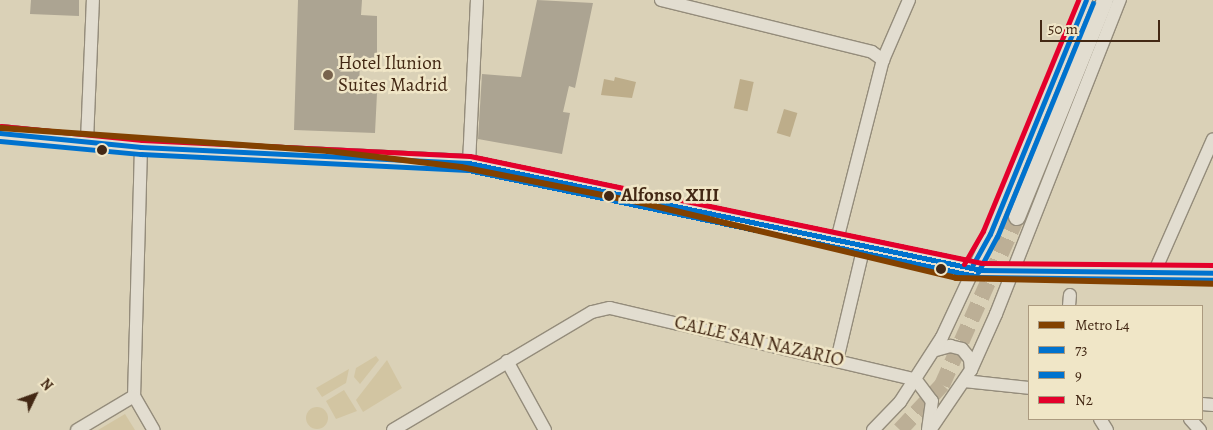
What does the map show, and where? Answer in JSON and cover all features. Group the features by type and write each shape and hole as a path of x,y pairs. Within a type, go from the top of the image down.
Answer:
{"street":[{"path":"87,141 93,0"},
{"path":"469,162 477,0"},
{"path":"661,0 872,52 882,60"},
{"path":"837,240 882,60 909,0"},
{"path":"873,430 889,418 936,350 971,268 990,234 1086,0"},
{"path":"1017,217 1105,0"},
{"path":"929,430 967,375 1012,272 1120,0"},
{"path":"0,133 141,147 469,162 971,268 1012,272 1213,273"},
{"path":"1154,273 1213,139"},
{"path":"141,147 134,396 154,430"},
{"path":"837,360 864,246"},
{"name":"CALLE SAN NAZARIO","path":"507,361 601,309 642,315 916,380"},
{"path":"936,350 950,346 962,349 970,359 967,375"},
{"path":"393,430 507,361 545,430"},
{"path":"967,375 1028,388"},
{"path":"916,380 925,386 932,401 929,430"},
{"path":"77,430 134,396"},
{"path":"1191,420 1200,430"}],"shaded area":[{"path":"615,77 636,82 632,98 601,95 604,79 614,81"},
{"path":"740,79 754,82 747,111 734,108"},
{"path":"784,109 797,113 790,137 777,133"},
{"path":"376,356 379,360 360,384 354,377 356,368"},
{"path":"387,360 402,388 363,412 356,400"},
{"path":"349,369 346,383 322,397 316,388"},
{"path":"344,390 357,411 336,419 326,401"},
{"path":"317,407 327,414 328,418 321,428 317,429 307,422 306,418 313,408"},
{"path":"125,414 135,430 98,430"}],"building":[{"path":"31,0 79,0 79,16 30,14"},
{"name":"Hotel Ilunion Suites Madrid","path":"298,0 362,0 361,15 377,16 377,58 360,58 359,92 377,93 375,133 294,130"},
{"path":"537,0 593,3 575,88 569,86 563,112 570,113 562,154 478,139 482,74 521,77"}],"tunnel":[{"path":"900,430 942,385 1017,217"}],"metro line":[{"name":"L4","path":"0,128 328,151 461,167 642,203 956,278 1213,284"}],"transit line":[{"name":"N2","path":"964,264 983,231 1078,0"},
{"name":"73","path":"971,268 990,234 1086,0"},
{"name":"9","path":"978,272 997,237 1093,3"},
{"name":"N2","path":"1,126 142,140 470,156 982,263 1213,265"},
{"name":"73","path":"0,133 141,147 469,163 981,270 1213,273"},
{"name":"9","path":"0,141 141,154 468,170 980,277 1213,280"}],"place":[{"name":"Hotel Ilunion Suites Madrid","path":"328,75"},
{"name":"Alfonso XIII","path":"609,196"}]}
